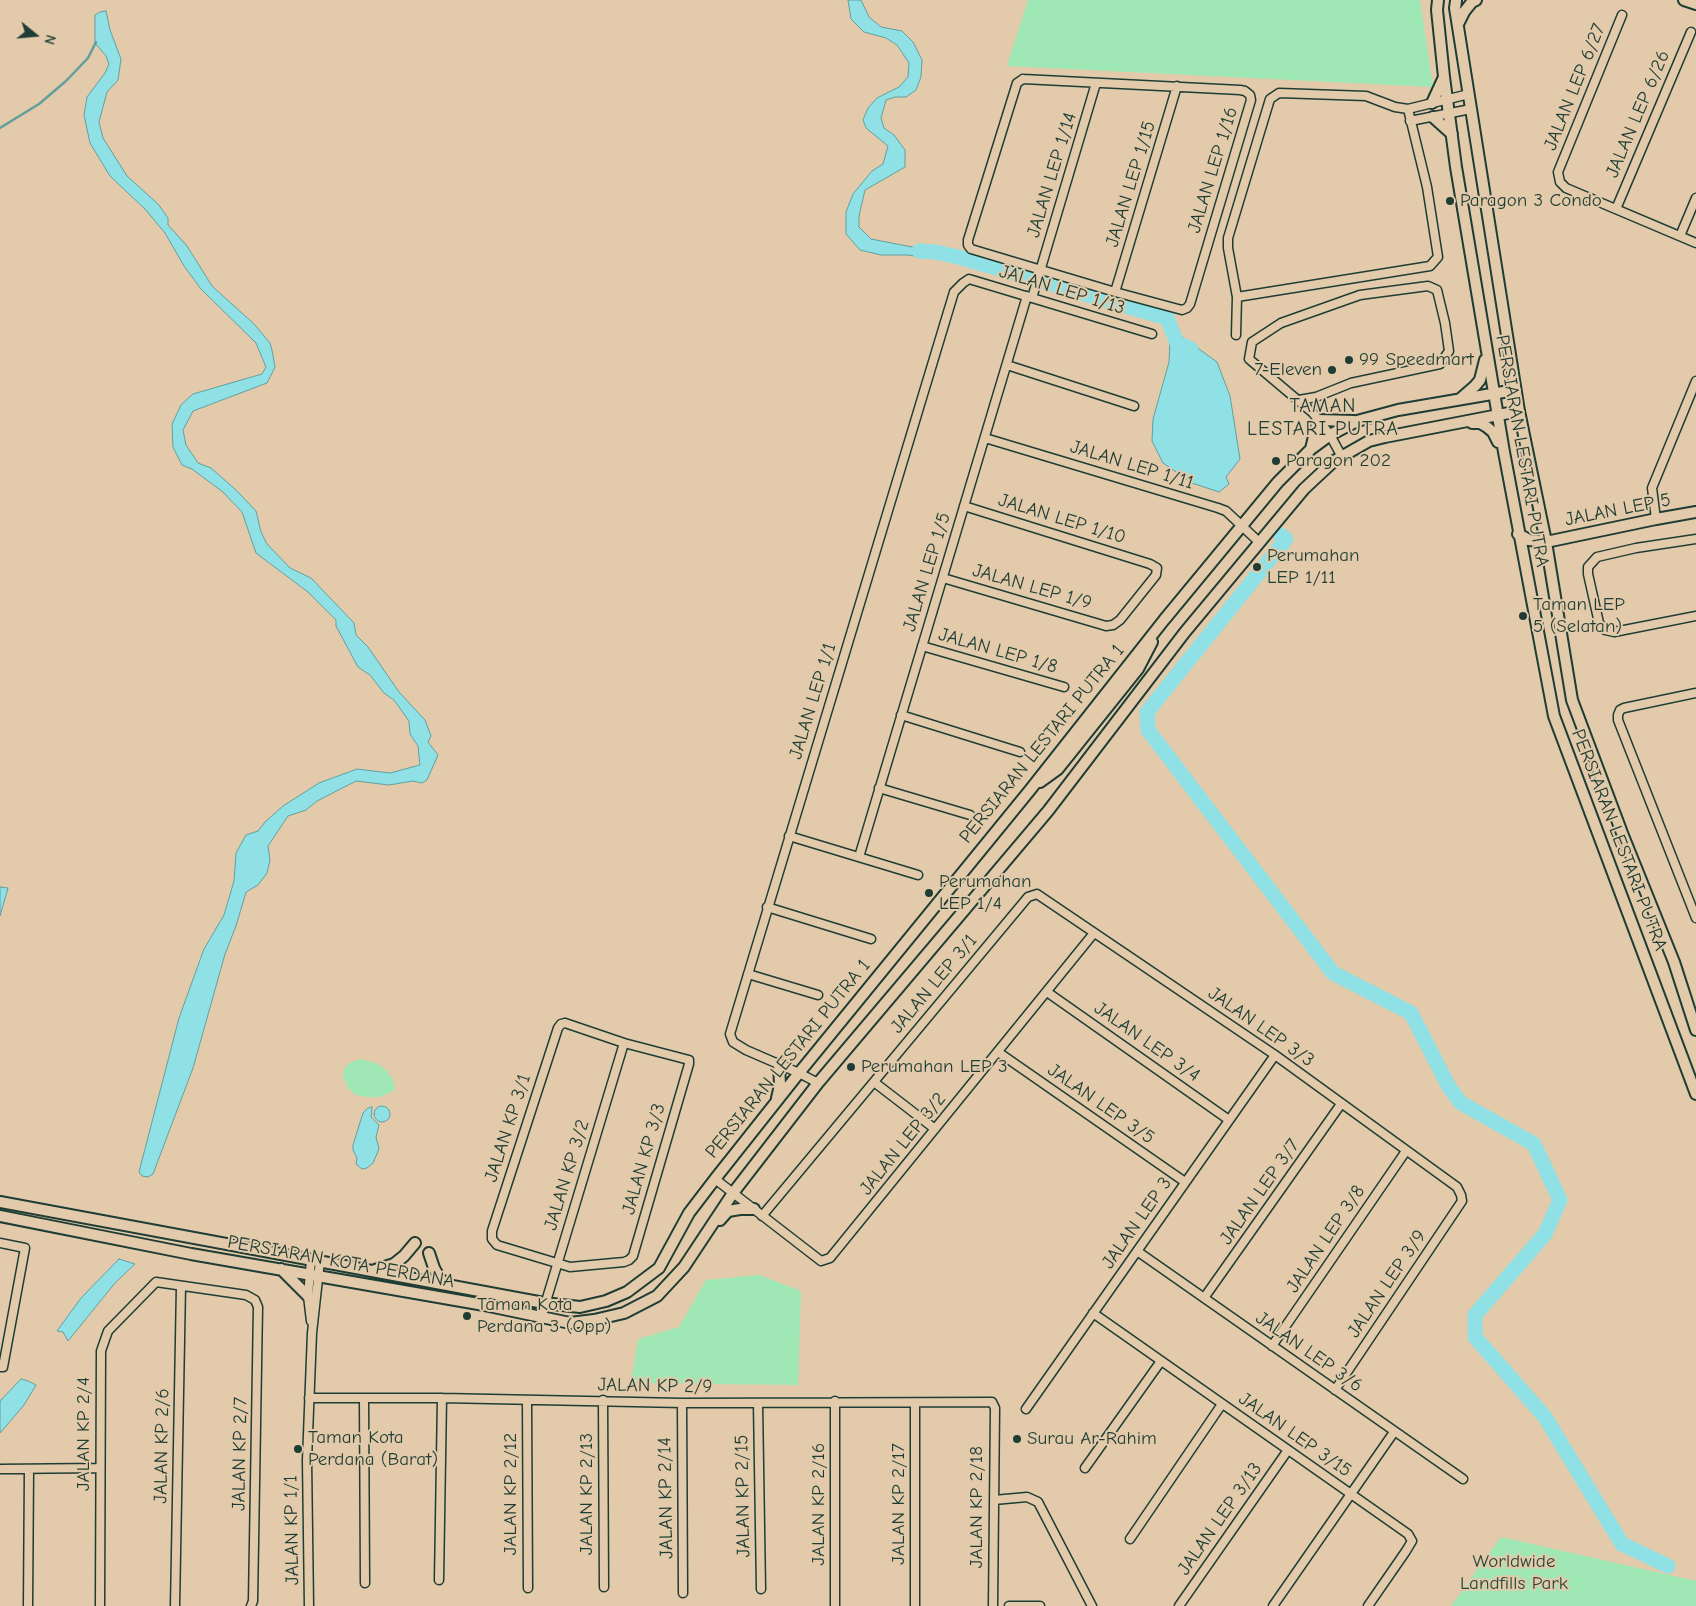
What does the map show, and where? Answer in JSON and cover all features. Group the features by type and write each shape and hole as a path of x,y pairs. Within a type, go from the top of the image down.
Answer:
{"street":[{"name":"PERSIARAN LESTARI PUTRA","path":"1438,0 1437,10 1449,114 1486,350 1518,534 1554,716 1692,1071 1696,1094"},
{"name":"PERSIARAN LESTARI PUTRA","path":"1456,0 1455,8 1519,411 1546,542 1572,700 1622,833 1674,962 1696,1030"},
{"path":"1458,24 1464,12 1476,0"},
{"path":"1684,0 1696,4"},
{"name":"JALAN LEP 6/27","path":"1616,209 1566,188 1560,182 1558,172 1622,15"},
{"name":"JALAN LEP 6/26","path":"1616,209 1691,32"},
{"path":"1432,103 1444,77"},
{"name":"JALAN LEP 1/16","path":"1019,80 1096,83 1245,91 1251,100 1190,304 1182,310 1039,272 971,249 968,245 1019,80"},
{"name":"JALAN LEP 1/14","path":"1031,295 1096,83"},
{"name":"JALAN LEP 1/15","path":"1115,292 1177,86"},
{"path":"1236,335 1237,297 1228,248 1228,238 1270,99 1279,93 1366,96 1399,108 1408,109 1469,94"},
{"path":"1237,297 1430,266 1438,258 1428,187 1408,109"},
{"path":"1410,121 1471,109"},
{"path":"1433,117 1452,134"},
{"path":"1680,236 1696,198"},
{"path":"1616,209 1696,242"},
{"name":"JALAN LEP 1/13","path":"963,283 969,279 1031,295 1152,334"},
{"name":"JALAN LEP 1/1","path":"818,1083 799,1072 746,1050 733,1042 730,1034 954,292 963,283"},
{"path":"1311,449 1315,416 1317,400 1324,395 1351,383 1440,364 1449,351 1437,290 1428,286 1360,295 1281,323 1252,342 1249,359 1299,400 1315,416 1330,436 1342,457"},
{"name":"JALAN LEP 1/5","path":"859,857 1006,365 1031,295"},
{"path":"1460,400 1480,380 1484,369 1486,350"},
{"path":"1006,365 1134,406"},
{"path":"1656,519 1652,488 1696,381"},
{"path":"1315,416 1338,422 1357,421 1398,410 1516,390"},
{"path":"1299,400 1324,395"},
{"name":"PERSIARAN LESTARI PUTRA 1","path":"704,1237 732,1193 818,1083 1048,811 1185,632 1304,489 1334,461 1369,441 1519,411"},
{"path":"1242,525 1278,482 1311,449 1357,421"},
{"path":"1464,422 1480,423 1487,427 1493,432 1504,452"},
{"name":"JALAN LEP 1/11","path":"985,438 1226,511 1259,542"},
{"name":"JALAN LEP 1/10","path":"964,506 1150,564 1157,568 1156,576 1120,620 1113,625"},
{"name":"JALAN LEP 5","path":"1546,542 1696,512"},
{"name":"PERSIARAN LESTARI PUTRA 1","path":"676,1237 689,1213 799,1072 1030,790 1058,769 1138,669 1164,620 1242,525"},
{"path":"1518,534 1529,540 1546,542"},
{"path":"1696,539 1636,548 1597,557 1591,561 1588,567 1599,623 1604,630 1614,632 1696,616"},
{"name":"JALAN LEP 1/9","path":"943,578 1106,626 1113,625"},
{"name":"JALAN LEP 1/8","path":"922,646 1064,687"},
{"path":"1695,695 1624,708 1619,712 1618,720 1696,918"},
{"path":"901,715 1020,752"},
{"path":"879,788 970,815"},
{"path":"789,836 918,875"},
{"name":"JALAN LEP 3/3","path":"1037,894 1275,1055 1457,1187 1461,1195"},
{"name":"JALAN LEP 3/1","path":"758,1212 874,1082 1028,897 1037,894"},
{"path":"767,907 871,939"},
{"name":"JALAN LEP 3/2","path":"758,1212 820,1261 830,1258 1094,933"},
{"path":"748,974 818,996"},
{"name":"JALAN LEP 3/4","path":"1047,992 1229,1120"},
{"name":"JALAN KP 3/1","path":"557,1263 497,1245 492,1239 492,1231 560,1024 566,1023 624,1042"},
{"name":"JALAN KP 3/2","path":"541,1318 624,1042"},
{"name":"JALAN KP 3/3","path":"557,1263 570,1267 595,1265 624,1262 633,1256 690,1064 689,1060 624,1042"},
{"name":"JALAN LEP 3/5","path":"998,1052 1185,1182"},
{"name":"JALAN LEP 3","path":"1026,1409 1275,1055"},
{"path":"776,1101 780,1085 779,1064"},
{"path":"874,1082 935,1129"},
{"name":"JALAN LEP 3/7","path":"1204,1298 1342,1104"},
{"name":"JALAN LEP 3/8","path":"1272,1346 1406,1150"},
{"path":"715,1179 758,1212"},
{"name":"JALAN LEP 3/9","path":"1335,1390 1462,1201 1461,1195"},
{"name":"PERSIARAN KOTA PERDANA","path":"0,1202 544,1303 580,1307 606,1301 627,1292 659,1268 676,1237"},
{"path":"704,1237 728,1211 740,1209 758,1212"},
{"name":"PERSIARAN KOTA PERDANA","path":"0,1216 191,1254 484,1305 570,1323 624,1313 657,1296 684,1267 704,1237"},
{"path":"0,1242 25,1248 2,1367"},
{"path":"372,1270 394,1264 415,1243"},
{"name":"JALAN LEP 3/6","path":"1137,1251 1463,1480"},
{"path":"429,1253 440,1279 448,1285"},
{"name":"JALAN KP 1/1","path":"310,1606 307,1460 316,1260"},
{"path":"281,1269 308,1296"},
{"name":"JALAN KP 1/1","path":"312,1333 308,1296 314,1275"},
{"name":"JALAN KP 2/4","path":"100,1606 101,1351 108,1331 156,1282 181,1286"},
{"name":"JALAN KP 2/7","path":"181,1286 246,1296 256,1300 258,1307 252,1604"},
{"name":"JALAN KP 2/6","path":"176,1606 181,1286"},
{"name":"JALAN LEP 3/15","path":"1093,1313 1408,1534 1412,1541 1368,1606"},
{"path":"1085,1468 1161,1361"},
{"name":"JALAN KP 2/9","path":"310,1398 442,1398 527,1401 603,1400 682,1403 835,1401 992,1402 994,1408"},
{"path":"364,1398 365,1583"},
{"path":"439,1580 442,1398"},
{"name":"JALAN KP 2/13","path":"603,1400 604,1587"},
{"name":"JALAN KP 2/12","path":"527,1401 528,1588"},
{"name":"JALAN KP 2/16","path":"835,1401 835,1606"},
{"name":"JALAN KP 2/14","path":"682,1403 683,1593"},
{"name":"JALAN KP 2/15","path":"758,1403 761,1589"},
{"name":"JALAN KP 2/17","path":"915,1403 915,1606"},
{"path":"1130,1538 1222,1404"},
{"name":"JALAN KP 2/18","path":"993,1606 994,1408"},
{"path":"1273,1606 1394,1432"},
{"name":"JALAN LEP 3/13","path":"1179,1606 1288,1450"},
{"path":"0,1469 100,1468"},
{"path":"28,1606 29,1469"},
{"path":"994,1500 1027,1497 1038,1502 1092,1606"},
{"path":"1008,1606 1040,1606"}],"green space":[{"path":"1028,0 1420,0 1433,87 1007,66"},
{"path":"361,1059 376,1063 385,1069 392,1078 395,1087 393,1091 380,1097 366,1097 356,1095 348,1088 343,1076 344,1069 349,1063"},
{"path":"759,1275 801,1291 798,1385 631,1383 638,1339 679,1327 706,1280"},
{"name":"Worldwide Landfills Park","path":"1501,1537 1696,1581 1696,1606 1451,1606"}],"water":[{"path":"848,0 861,0 869,17 881,27 902,31 913,42 922,60 921,77 916,90 906,97 895,97 886,100 881,118 884,128 894,135 905,150 905,167 865,190 859,216 859,227 871,239 912,247 941,248 938,259 907,255 881,255 860,250 846,234 846,212 853,194 872,171 883,164 888,146 866,128 863,120 868,108 877,98 899,87 908,77 909,63 897,45 886,38 864,32 851,19"},
{"path":"106,11 110,30 121,59 118,80 107,92 99,122 103,138 127,176 158,204 168,218 168,225 187,246 212,286 254,324 270,343 272,350 275,367 267,383 193,411 183,430 186,445 198,463 211,468 256,511 261,532 267,544 290,568 311,578 354,623 356,635 368,647 399,692 425,720 431,736 428,742 438,755 427,780 422,783 413,781 389,785 356,781 317,801 306,810 288,816 268,846 270,860 267,873 258,885 246,892 225,954 193,1068 153,1174 148,1177 142,1176 139,1172 179,1018 204,949 224,915 234,881 236,853 246,835 258,831 283,806 319,783 357,769 390,773 420,765 418,746 410,734 409,721 394,700 384,693 370,675 358,667 336,626 336,620 308,592 256,553 242,512 223,492 192,469 182,465 173,447 172,424 181,405 193,394 262,374 266,367 256,343 201,289 184,266 165,233 145,209 110,176 90,143 84,115 87,97 105,73 109,64 106,56 95,43 95,15"},
{"path":"1181,336 1217,362 1230,396 1240,459 1226,477 1229,484 1219,492 1192,483 1163,463 1152,441 1153,419 1169,362 1170,341"},
{"path":"0,887 8,888 0,916"},
{"path":"379,1106 385,1106 390,1111 388,1120 379,1122 374,1117 374,1111"},
{"path":"372,1107 371,1117 379,1125 376,1137 379,1149 373,1163 367,1168 362,1169 356,1164 357,1158 353,1145 363,1113"},
{"path":"119,1259 135,1264 115,1283 68,1341 63,1332 57,1331 81,1298"},
{"path":"21,1379 36,1385 24,1405 0,1433 0,1401"}],"waterway":[{"path":"0,128 39,104 66,81 88,58 96,42"},
{"path":"919,251 936,252 962,258 1167,318 1177,343 1191,349"},
{"path":"1281,535 1286,539 1147,712 1148,730 1333,973 1411,1013 1449,1087 1461,1103 1534,1144 1560,1200 1545,1234 1475,1315 1475,1337 1545,1417 1622,1544 1668,1566"}],"place":[{"name":"Paragon 3 Condo","path":"1450,201"},
{"name":"99 Speedmart","path":"1349,360"},
{"name":"7-Eleven","path":"1332,370"},
{"name":"Paragon 202","path":"1276,461"},
{"name":"Perumahan LEP 1/11","path":"1257,567"},
{"name":"Taman LEP 5 (Selatan)","path":"1523,616"},
{"name":"Perumahan LEP 1/4","path":"929,893"},
{"name":"Perumahan LEP 3","path":"851,1067"},
{"name":"Taman Kota Perdana 3 (Opp)","path":"467,1316"},
{"name":"Surau Ar-Rahim","path":"1017,1439"},
{"name":"Taman Kota Perdana (Barat)","path":"298,1449"}],"district":[{"name":"TAMAN LESTARI PUTRA","path":"1323,418"}]}
